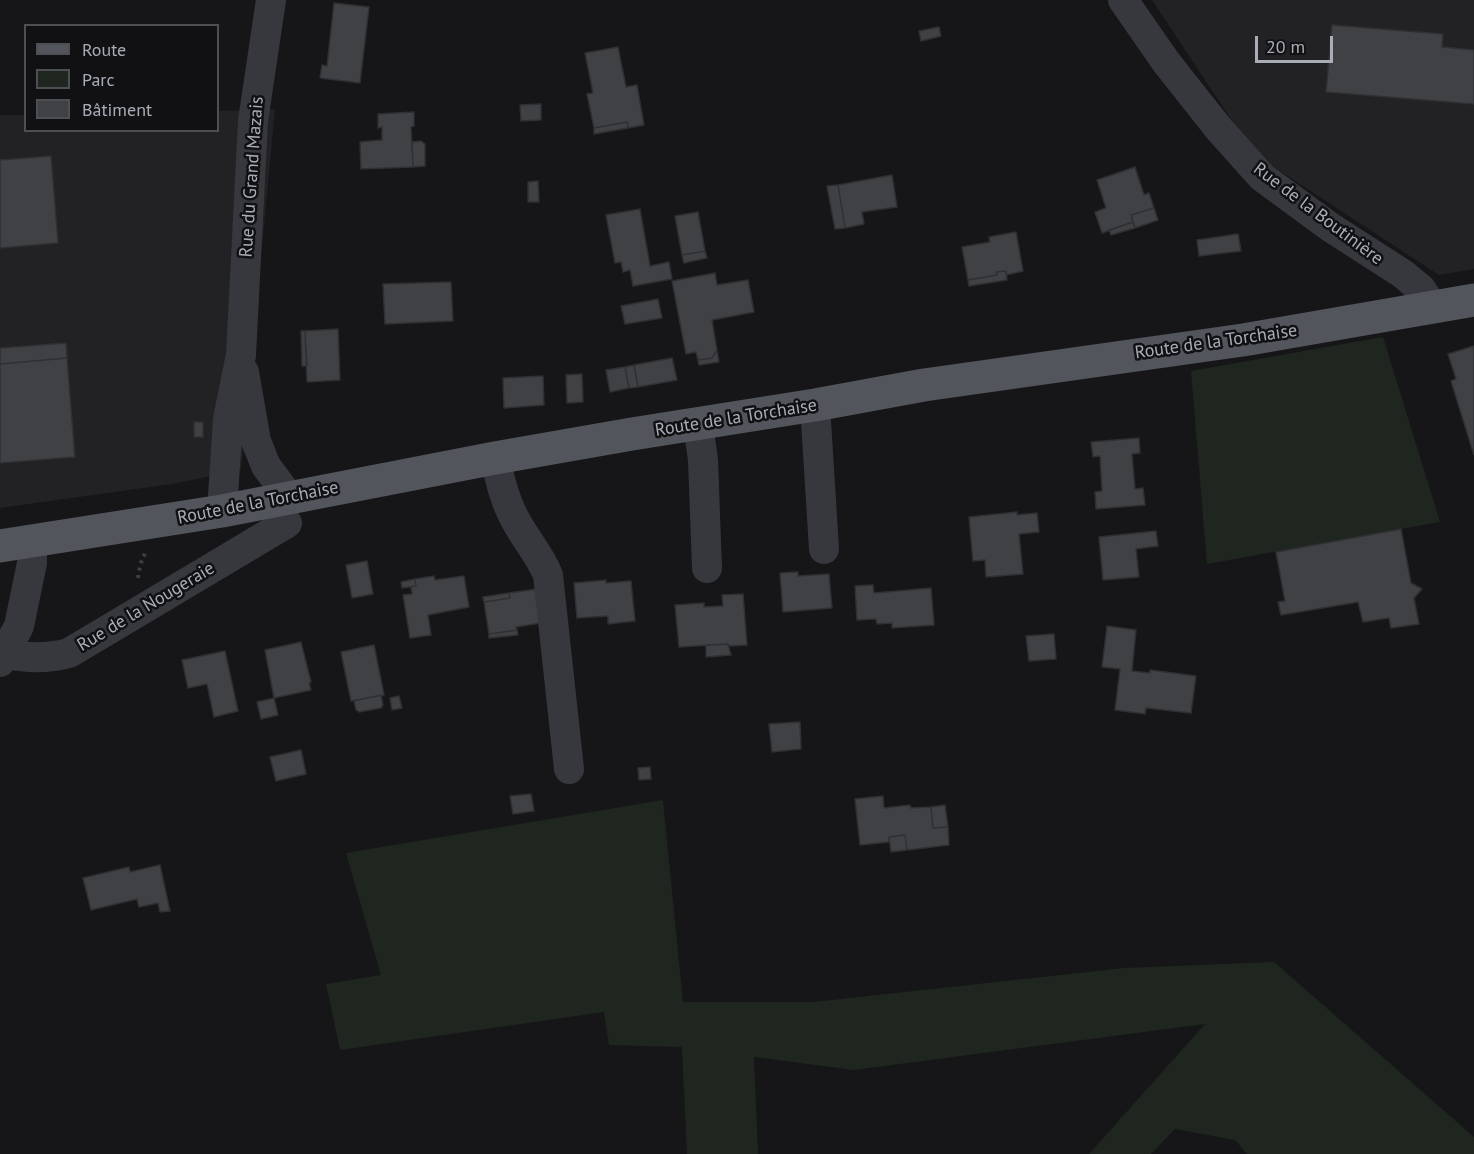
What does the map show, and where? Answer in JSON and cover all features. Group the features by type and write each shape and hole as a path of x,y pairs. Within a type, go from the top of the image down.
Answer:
{"main road":[{"name":"Route de la Torchaise","path":"16,544 222,511 288,510 495,458 924,386 1243,340 1474,300"}],"street":[{"name":"Rue du Grand Mazais","path":"222,511 228,419 241,355 253,121 271,0"},
{"name":"Rue de la Boutinière","path":"1123,0 1166,62 1219,129 1262,177 1330,227 1403,274 1421,289 1433,307"},
{"name":"Rue du Grand Mazais","path":"241,355 256,441 288,510"},
{"path":"814,405 824,549"},
{"path":"698,424 703,460 707,568"},
{"path":"495,458 505,498 516,522 542,559 548,574 569,769"},
{"name":"Rue de la Nougeraie","path":"2,650 29,658 51,658 69,653 134,615 288,510"},
{"path":"2,650 19,626 32,563 16,544"}],"path":[{"path":"134,615 140,565 158,522"}],"shaded area":[{"path":"1152,0 1474,0 1474,269 1439,275 1254,154"},
{"path":"275,109 241,470 172,484 0,508 0,115 24,115 24,132 219,132 219,111"}],"green space":[{"path":"1383,337 1440,522 1207,564 1191,371"},
{"path":"663,800 683,1002 814,1002 1124,968 1274,962 1474,1137 1474,1154 1247,1154 1235,1140 1175,1129 1151,1154 1089,1154 1205,1024 854,1070 754,1057 758,1154 687,1154 682,1047 609,1045 604,1012 340,1050 326,984 381,975 346,853"}],"building":[{"path":"334,3 369,7 360,83 320,78 322,65 327,66"},
{"path":"1332,25 1443,34 1442,47 1474,50 1474,104 1326,92"},
{"path":"939,27 941,36 921,41 919,31"},
{"path":"618,47 626,87 637,85 644,125 628,128 627,122 594,128 587,94 593,93 585,53"},
{"path":"541,104 541,120 521,121 520,105"},
{"path":"414,112 414,126 411,127 413,167 361,169 360,142 382,140 382,127 378,128 378,114"},
{"path":"627,122 628,128 594,134 594,128"},
{"path":"421,141 425,144 425,166 413,167 412,142"},
{"path":"51,156 58,243 0,248 0,160"},
{"path":"1135,167 1144,195 1149,193 1154,208 1131,215 1133,222 1102,233 1095,212 1106,208 1097,180"},
{"path":"892,175 897,207 862,212 864,224 845,228 838,185"},
{"path":"538,181 539,202 528,202 528,182"},
{"path":"838,185 845,228 835,229 827,186"},
{"path":"1154,208 1158,220 1135,228 1131,215"},
{"path":"640,209 650,266 669,262 672,279 633,286 630,270 623,272 621,262 615,263 606,215"},
{"path":"698,212 705,251 682,255 675,216"},
{"path":"1133,222 1135,228 1111,235 1109,230"},
{"path":"1016,232 1023,271 1006,275 1006,271 996,272 997,275 968,280 962,247 990,242 989,237"},
{"path":"1238,234 1241,251 1199,256 1197,240"},
{"path":"705,251 707,258 684,263 682,255"},
{"path":"1006,271 1007,280 969,286 968,280 997,275 996,272"},
{"path":"715,273 717,285 748,280 754,312 712,320 717,350 712,358 698,360 696,352 686,354 672,281"},
{"path":"451,282 453,321 385,324 383,284"},
{"path":"658,299 662,318 625,324 621,306"},
{"path":"338,329 340,380 307,382 305,331"},
{"path":"301,331 305,331 307,366 302,366"},
{"path":"66,343 67,358 0,364 0,348"},
{"path":"1474,346 1474,455 1451,381 1456,379 1448,354"},
{"path":"717,350 719,362 699,365 698,360 712,358"},
{"path":"67,358 75,457 0,463 0,364"},
{"path":"672,358 677,380 638,387 634,365"},
{"path":"634,365 638,387 629,388 625,367"},
{"path":"625,367 629,388 610,392 606,370"},
{"path":"582,374 583,402 567,403 566,375"},
{"path":"543,376 544,405 504,408 503,378"},
{"path":"194,422 203,422 203,437 194,437"},
{"path":"1139,438 1140,453 1132,454 1135,489 1143,488 1145,505 1096,509 1095,492 1102,491 1100,456 1093,457 1091,442"},
{"path":"1017,512 1017,515 1037,513 1039,532 1019,534 1023,574 986,577 985,560 973,561 969,517"},
{"path":"1401,529 1411,583 1422,589 1414,598 1419,624 1391,628 1389,618 1363,622 1358,602 1281,615 1278,602 1285,601 1276,552"},
{"path":"1156,531 1158,546 1136,549 1139,577 1103,580 1099,537"},
{"path":"367,561 373,594 352,598 346,565"},
{"path":"798,572 798,576 829,574 832,608 783,612 780,573"},
{"path":"434,576 435,580 464,576 469,607 428,615 431,635 410,638 403,595 412,594 411,587 416,586 415,579"},
{"path":"415,579 416,586 402,588 401,582"},
{"path":"606,580 606,583 631,581 635,621 608,624 608,616 577,618 574,583"},
{"path":"873,585 874,593 931,588 934,625 892,628 892,623 877,624 876,619 857,620 855,586"},
{"path":"537,589 541,623 516,627 517,630 489,634 484,602 510,598 509,593"},
{"path":"509,593 510,598 484,602 483,597"},
{"path":"743,594 747,645 679,647 675,605 704,603 704,607 723,606 722,595"},
{"path":"1107,626 1136,630 1132,671 1150,673 1150,670 1196,676 1191,713 1146,708 1145,714 1115,710 1120,669 1102,667"},
{"path":"517,630 518,635 489,638 489,634"},
{"path":"1054,634 1056,659 1029,661 1026,636"},
{"path":"301,642 311,690 274,698 265,650"},
{"path":"728,644 731,655 706,657 706,645"},
{"path":"374,645 384,695 351,701 341,652"},
{"path":"225,651 238,711 214,717 207,684 188,688 182,660"},
{"path":"381,695 383,705 381,708 359,712 356,710 354,701"},
{"path":"399,696 402,708 392,710 390,698"},
{"path":"274,698 278,715 261,719 257,702"},
{"path":"800,722 801,749 772,752 769,724"},
{"path":"301,750 306,774 276,781 270,757"},
{"path":"650,767 651,779 639,780 638,768"},
{"path":"531,794 534,811 513,814 510,796"},
{"path":"883,796 884,808 910,805 911,808 931,807 933,828 948,827 949,845 907,850 905,835 889,837 889,842 860,845 855,799"},
{"path":"945,805 948,827 933,828 931,807"},
{"path":"905,835 907,850 891,852 889,837"},
{"path":"160,865 170,911 160,912 158,903 139,907 137,899 91,910 83,878 129,867 130,872"}]}
